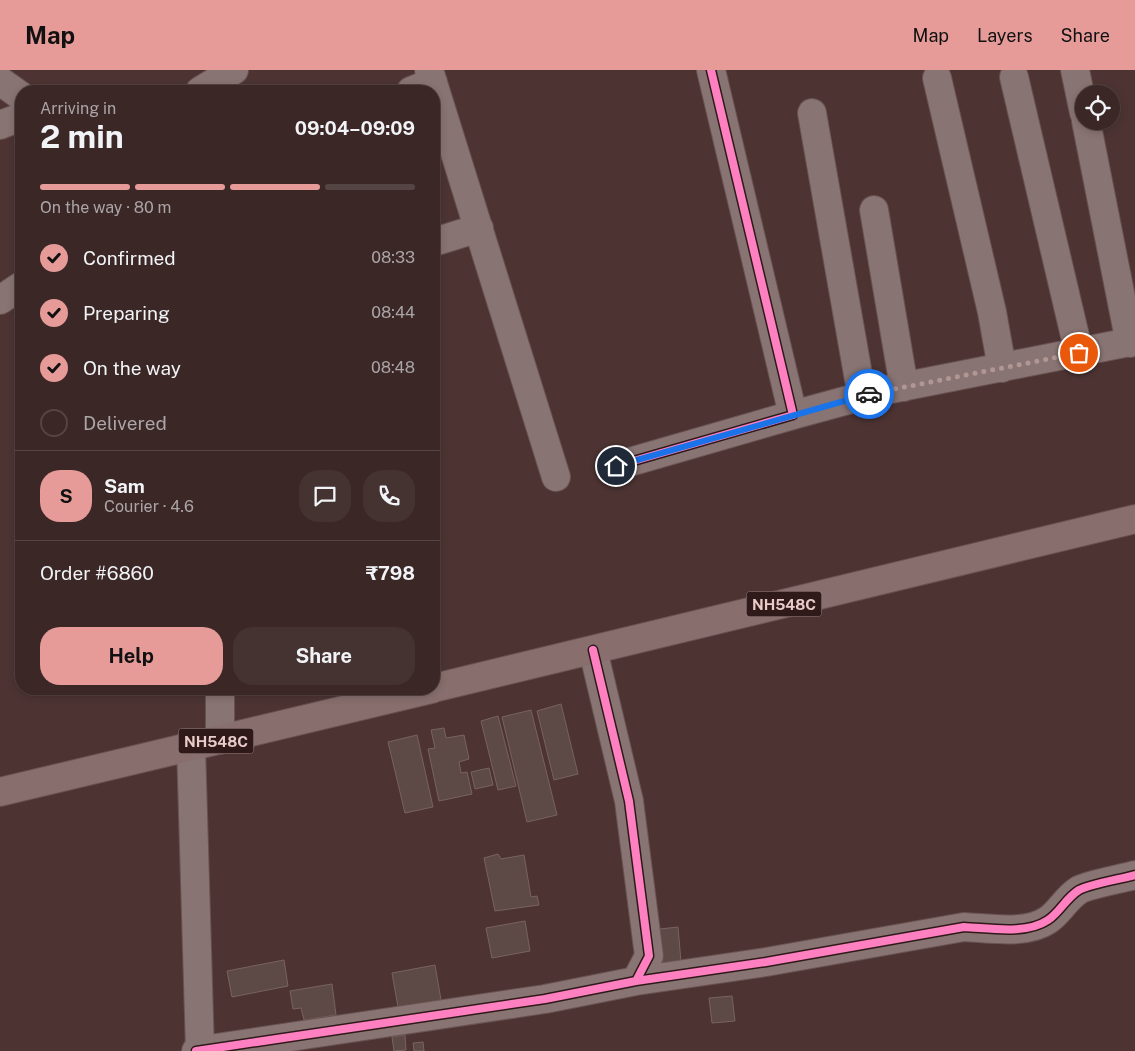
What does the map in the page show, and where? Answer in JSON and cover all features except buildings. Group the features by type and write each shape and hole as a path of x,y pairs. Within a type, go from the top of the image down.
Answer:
{"highway":[{"name":"NH548C","path":"440,686 1135,519"},
{"name":"NH548C","path":"0,792 404,695"}],"street":[{"path":"210,85 234,70"},
{"path":"711,70 793,415"},
{"path":"1075,70 1078,85"},
{"path":"1014,77 1079,353"},
{"path":"937,78 990,303 1002,368"},
{"path":"0,81 15,92"},
{"path":"812,113 862,396"},
{"path":"0,125 15,120"},
{"path":"440,124 479,228 556,477"},
{"path":"616,466 862,396 1133,342 1088,130"},
{"path":"874,210 904,387"},
{"path":"440,240 479,228"},
{"path":"0,300 15,290"},
{"path":"593,650 628,801 650,956 636,981"},
{"path":"220,695 220,740"},
{"path":"191,746 199,1051 545,999 636,981 766,962 964,927 1010,931 1048,921 1080,890 1135,876"}],"cycle path":[{"path":"616,466 793,415 711,70"},
{"path":"196,1051 545,999 636,981 649,956 629,801 593,650"},
{"path":"636,981 766,962 964,927 1029,928 1048,920 1079,890 1135,875"}],"way so far":[{"path":"869,394 1079,353"}],"route":[{"path":"616,466 869,394"}]}
